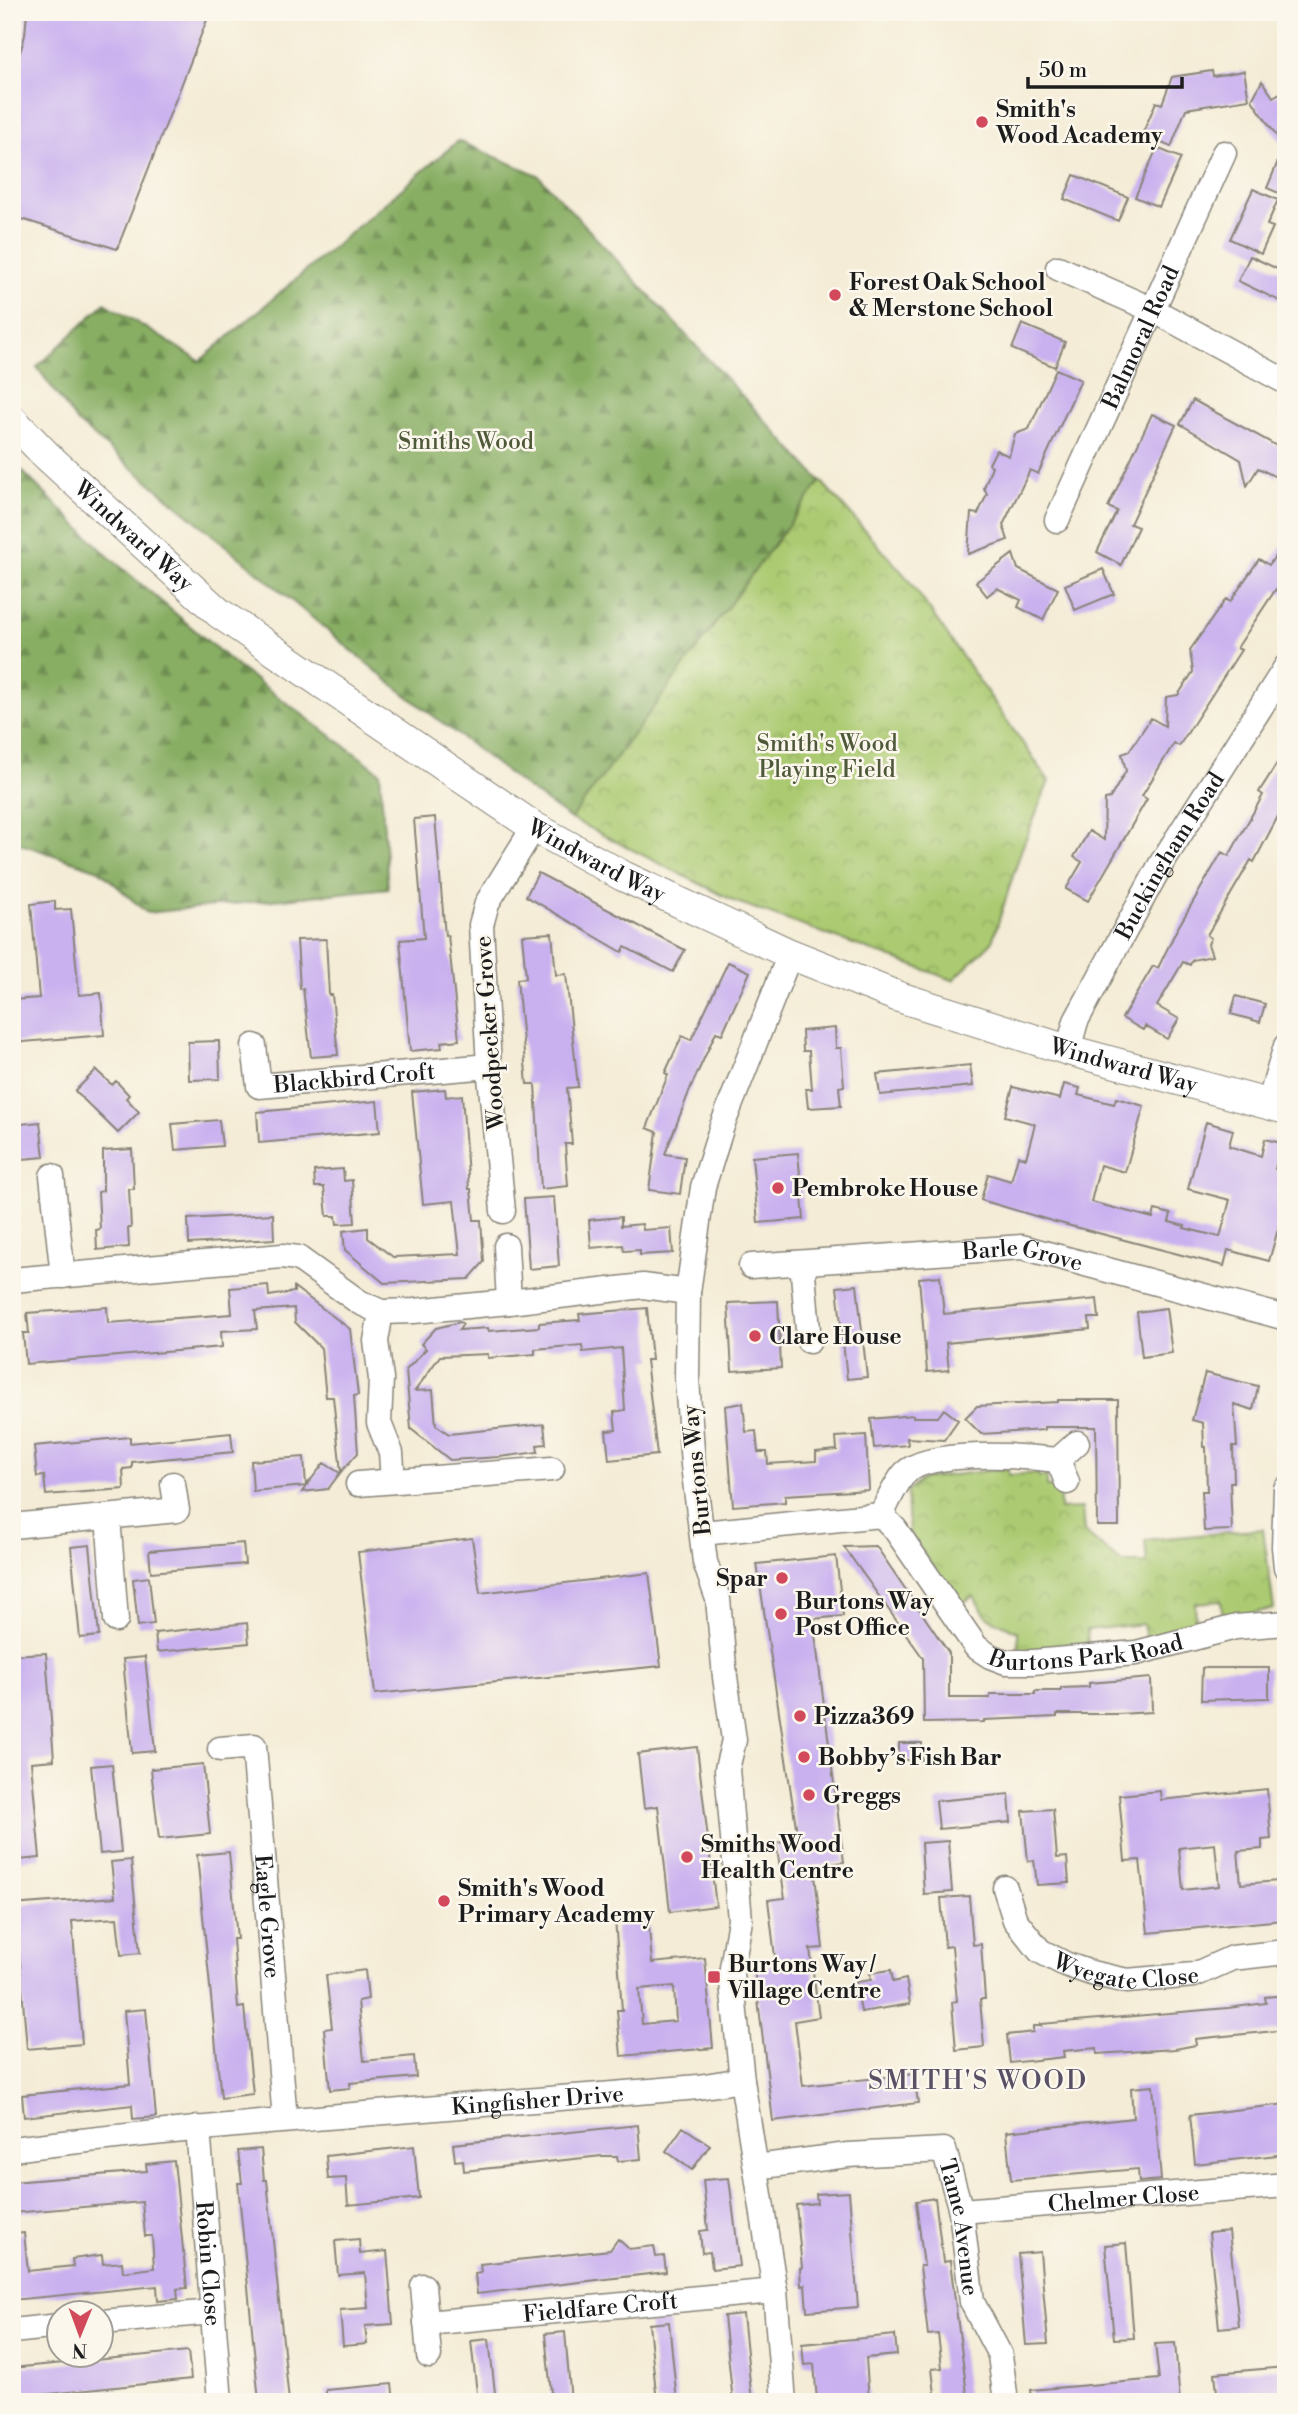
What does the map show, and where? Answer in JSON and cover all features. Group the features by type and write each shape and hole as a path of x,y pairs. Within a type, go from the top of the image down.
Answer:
{"street":[{"name":"Balmoral Road","path":"1057,520 1224,153"},
{"path":"1058,268 1153,310 1286,382"},
{"name":"Windward Way","path":"12,420 46,455 219,612 534,827 623,876 790,954 898,997 1068,1051 1278,1107"},
{"name":"Buckingham Road","path":"1068,1051 1076,1021 1161,864 1253,715 1286,667"},
{"name":"Woodpecker Grove","path":"503,1211 489,1066 481,925 486,903 534,827"},
{"name":"Burtons Way","path":"743,2080 731,1974 740,1920 727,1769 734,1740 725,1676 719,1599 705,1562 693,1465 687,1379 688,1292 703,1187 722,1126 790,954"},
{"name":"Blackbird Croft","path":"254,1046 259,1086 489,1066"},
{"path":"1278,1107 1286,1046"},
{"path":"52,1176 63,1276"},
{"path":"506,1247 509,1302"},
{"name":"Barle Grove","path":"751,1266 1022,1247 1286,1318"},
{"path":"12,1280 282,1256 298,1258 359,1302 382,1312 509,1302 643,1286 688,1292"},
{"path":"802,1263 809,1341"},
{"path":"382,1312 376,1341 381,1379 379,1423 391,1453 393,1481"},
{"path":"702,1533 881,1515 905,1474 922,1462 1013,1455 1063,1471 1077,1443"},
{"path":"358,1484 552,1469"},
{"path":"12,1526 177,1510 173,1484"},
{"path":"1286,1489 1286,1567"},
{"name":"Burtons Park Road","path":"881,1515 895,1529 976,1647 1006,1662 1136,1653 1236,1627 1286,1623"},
{"path":"108,1517 116,1620"},
{"name":"Eagle Grove","path":"220,1749 254,1746 285,2120"},
{"name":"Wyegate Close","path":"1005,1888 1015,1920 1040,1951 1091,1973 1127,1981 1194,1975 1231,1958 1286,1952"},
{"path":"743,2080 775,2291 784,2402"},
{"name":"Kingfisher Drive","path":"12,2149 198,2127 698,2087 743,2080"},
{"name":"Robin Close","path":"198,2127 220,2402"},
{"name":"Tame Avenue","path":"756,2167 849,2155 944,2150 961,2211 972,2301 1000,2355 1006,2402"},
{"name":"Chelmer Close","path":"961,2211 1286,2185"},
{"path":"423,2286 429,2356"},
{"name":"Fieldfare Croft","path":"426,2323 775,2291"},
{"path":"116,2321 213,2312"},
{"path":"12,2331 46,2327"}],"green space":[{"name":"Smiths Wood","path":"458,141 538,175 821,481 571,819 387,680 77,422 37,367 105,303 200,361"},
{"path":"12,461 108,556 238,667 380,772 388,888 147,913 99,870 18,843 12,845"},
{"name":"Smith's Wood Playing Field","path":"821,481 909,580 1049,781 1021,851 992,942 953,980 734,901 571,819"},
{"path":"1008,1468 1008,1475 1038,1473 1039,1477 1047,1476 1047,1487 1060,1487 1060,1509 1082,1508 1084,1532 1122,1563 1147,1563 1145,1540 1263,1529 1274,1609 1223,1618 1221,1601 1195,1603 1196,1621 1146,1639 1143,1624 1087,1630 1088,1645 1019,1653 1018,1632 987,1617 973,1596 960,1605 909,1533 907,1492 922,1479"}],"building":[{"path":"27,12 210,12 117,249 12,216 12,81 25,35"},
{"path":"1212,71 1213,76 1244,71 1249,99 1186,109 1171,147 1142,135 1156,102 1162,104 1172,77"},
{"path":"1262,81 1273,97 1280,93 1286,101 1286,196 1267,188 1284,147 1252,100"},
{"path":"1157,148 1181,158 1159,207 1135,197"},
{"path":"1074,175 1128,197 1118,221 1064,199"},
{"path":"1253,189 1278,200 1267,225 1273,227 1261,254 1230,239"},
{"path":"1250,256 1286,273 1286,304 1238,281"},
{"path":"1022,324 1065,342 1055,367 1012,349"},
{"path":"1056,369 1081,380 1038,474 1030,470 1003,525 1008,540 968,554 971,513 978,514 987,494 984,488 992,466 989,464 996,450 1009,456 1015,434 1029,429"},
{"path":"1193,400 1286,451 1286,473 1280,469 1276,477 1258,468 1247,486 1241,460 1180,424"},
{"path":"1152,414 1176,425 1130,524 1138,527 1121,565 1097,552 1117,511 1108,507"},
{"path":"1286,540 1286,596 1276,589 1237,648 1241,650 1179,746 1174,743 1142,796 1147,799 1088,901 1066,889 1082,862 1074,857 1089,831 1104,840 1105,799 1110,798 1126,771 1122,754 1129,751 1151,718 1165,726 1166,697 1178,695 1193,672 1190,650 1226,599 1230,602 1259,559 1269,565"},
{"path":"1013,554 1018,569 1058,589 1043,620 1018,607 1021,600 997,588 987,596 976,582"},
{"path":"1103,569 1114,594 1075,610 1065,585"},
{"path":"1286,749 1286,801 1254,862 1251,860 1207,935 1211,938 1208,944 1212,956 1192,960 1190,965 1183,962 1157,1006 1179,1019 1167,1039 1145,1026 1143,1030 1122,1018 1153,966 1158,968 1176,931 1222,852 1229,856 1263,795 1259,792"},
{"path":"435,817 445,936 448,935 459,1040 441,1042 442,1048 410,1051 400,940 424,938 414,819"},
{"path":"538,873 685,950 673,972 625,947 622,952 526,896"},
{"path":"55,901 55,910 71,909 79,995 101,993 104,1035 12,1043 12,1000 39,998 31,904"},
{"path":"552,933 556,975 566,974 578,1087 567,1088 572,1144 565,1144 568,1186 541,1189 535,1084 527,1084 517,979 526,978 522,935"},
{"path":"326,939 329,995 332,995 338,1055 311,1057 303,988 300,989 297,940"},
{"path":"728,962 750,972 722,1034 716,1032 665,1154 685,1157 680,1194 649,1190 657,1132 647,1128 668,1075 665,1073 682,1036 691,1040"},
{"path":"1236,996 1265,1004 1260,1022 1231,1014"},
{"path":"835,1028 836,1048 841,1048 844,1086 839,1087 841,1106 808,1108 806,1089 812,1089 809,1051 803,1051 802,1031"},
{"path":"219,1041 220,1079 189,1080 188,1042"},
{"path":"970,1065 973,1086 880,1095 877,1074"},
{"path":"96,1070 112,1085 116,1081 139,1112 118,1133 75,1091"},
{"path":"1064,1084 1080,1088 1078,1095 1114,1104 1116,1098 1144,1106 1125,1172 1100,1165 1091,1202 1153,1218 1155,1210 1171,1214 1169,1222 1185,1226 1184,1228 1220,1237 1230,1200 1188,1189 1206,1122 1233,1130 1229,1146 1261,1156 1265,1139 1281,1143 1275,1169 1286,1172 1286,1201 1269,1261 1228,1250 1224,1266 981,1200 988,1174 1011,1181 1018,1156 1026,1158 1035,1124 1005,1116 1013,1087 1060,1099"},
{"path":"445,1089 446,1097 462,1095 469,1189 474,1220 481,1220 484,1262 469,1279 384,1283 345,1250 343,1231 368,1228 368,1238 393,1257 460,1254 454,1201 423,1204 412,1092"},
{"path":"377,1101 380,1132 259,1143 257,1112"},
{"path":"219,1120 222,1146 175,1150 172,1124"},
{"path":"40,1122 44,1157 12,1160 12,1125"},
{"path":"132,1149 134,1189 129,1189 129,1247 97,1250 96,1230 100,1229 98,1192 103,1191 103,1151"},
{"name":"Pembroke House","path":"798,1153 804,1219 758,1223 752,1157"},
{"path":"343,1169 344,1181 352,1180 355,1223 337,1224 336,1216 327,1216 324,1187 315,1187 314,1171"},
{"path":"554,1197 559,1266 529,1269 524,1199"},
{"path":"273,1214 274,1239 189,1244 188,1219"},
{"path":"621,1217 621,1226 642,1224 643,1230 671,1228 673,1253 640,1255 640,1250 624,1251 623,1245 591,1248 589,1220"},
{"path":"940,1276 944,1314 1097,1299 1099,1318 1089,1318 1090,1329 946,1343 949,1370 927,1372 919,1278"},
{"path":"268,1285 269,1296 294,1292 294,1287 350,1329 358,1395 354,1396 358,1453 341,1472 333,1397 326,1397 321,1348 295,1322 294,1308 255,1311 257,1329 221,1331 222,1347 26,1364 23,1333 29,1333 27,1313 107,1307 108,1323 232,1314 230,1288"},
{"path":"857,1285 867,1377 847,1379 837,1287"},
{"name":"Clare House","path":"778,1301 781,1368 732,1371 728,1303"},
{"path":"647,1308 652,1360 646,1360 657,1455 609,1460 606,1431 616,1430 614,1412 625,1410 621,1348 583,1352 582,1345 535,1349 535,1354 488,1358 488,1354 440,1356 415,1391 433,1390 436,1425 449,1434 544,1424 546,1444 537,1445 538,1452 450,1460 411,1429 406,1370 426,1349 421,1344 436,1328 460,1322 463,1324 459,1330 488,1328 489,1331 539,1327 539,1323 580,1320 579,1314"},
{"path":"1166,1308 1172,1353 1142,1357 1137,1312"},
{"path":"1205,1373 1258,1386 1253,1410 1234,1404 1237,1446 1233,1446 1234,1482 1230,1482 1232,1530 1204,1531 1202,1491 1207,1491 1206,1447 1203,1423 1192,1420"},
{"path":"1058,1400 1118,1400 1119,1526 1097,1526 1096,1427 1044,1427 1044,1430 981,1434 965,1418 977,1406"},
{"path":"743,1403 746,1432 756,1431 758,1452 767,1452 768,1464 816,1461 816,1452 837,1450 836,1437 866,1435 869,1490 785,1495 785,1502 733,1506 725,1406"},
{"path":"944,1409 958,1420 944,1440 907,1438 908,1445 874,1448 871,1419 913,1415 938,1417"},
{"path":"231,1433 233,1452 132,1462 132,1468 123,1469 124,1489 46,1495 44,1476 37,1477 34,1446 130,1437 130,1443"},
{"path":"304,1457 306,1486 253,1491 251,1461"},
{"path":"324,1463 340,1473 328,1489 302,1492"},
{"path":"472,1538 480,1593 649,1573 661,1666 375,1694 358,1552"},
{"path":"243,1543 245,1564 151,1572 149,1551"},
{"path":"90,1545 99,1636 80,1638 71,1547"},
{"path":"876,1546 949,1653 949,1698 1035,1694 1035,1691 1089,1687 1089,1683 1151,1678 1152,1712 1057,1714 1057,1717 984,1722 924,1723 923,1658 844,1547"},
{"path":"836,1556 843,1616 813,1619 844,1862 814,1866 823,1948 810,1949 819,2017 795,2021 803,2086 914,2074 918,2103 773,2121 754,1968 776,1965 768,1900 785,1898 776,1843 798,1840 757,1564"},
{"path":"149,1577 154,1624 138,1626 133,1579"},
{"path":"247,1623 249,1643 157,1652 155,1633"},
{"path":"46,1653 54,1760 31,1762 40,1858 18,1860 12,1799 12,1655"},
{"path":"145,1657 155,1751 132,1753 123,1659"},
{"path":"1202,1668 1269,1668 1269,1698 1201,1700"},
{"path":"899,1743 922,1743 922,1760 899,1760"},
{"name":"Smiths Wood Health Centre","path":"697,1747 716,1906 670,1912 658,1806 644,1808 638,1754"},
{"path":"112,1764 121,1852 100,1854 91,1766"},
{"path":"203,1764 210,1834 159,1839 151,1769"},
{"path":"1267,1789 1271,1839 1262,1840 1262,1849 1238,1851 1241,1884 1279,1881 1283,1920 1148,1933 1140,1860 1125,1861 1119,1795 1160,1791 1161,1800","holes":["1215,1844 1219,1886 1183,1890 1179,1848"]},
{"path":"1009,1794 1011,1822 939,1829 936,1801"},
{"path":"1053,1809 1057,1858 1067,1857 1069,1883 1037,1885 1034,1860 1028,1861 1023,1811"},
{"path":"948,1841 952,1892 924,1894 921,1843"},
{"path":"229,1852 237,1939 233,1939 238,2008 244,2007 253,2094 221,2098 197,1855"},
{"path":"131,1860 140,1953 121,1955 117,1918 72,1921 82,2044 27,2049 17,1926 12,1926 12,1905 115,1897 111,1862"},
{"path":"969,1896 973,1945 981,1944 985,1999 980,1999 984,2047 956,2050 952,2002 957,2001 952,1946 945,1947 941,1898"},
{"path":"648,1916 652,1963 705,1958 713,2048 621,2056 617,2010 622,2010 615,1919","holes":["674,1986 676,2021 642,2024 639,1989"]},
{"path":"365,1970 368,1999 358,2001 364,2061 414,2056 416,2077 350,2083 350,2088 330,2090 324,2029 332,2028 326,1975"},
{"path":"891,1970 893,1982 906,1979 910,2004 861,2012 856,1982 871,1980 870,1973"},
{"path":"1286,1995 1286,2030 1195,2039 1196,2045 1175,2049 1097,2054 1097,2048 1063,2051 1064,2057 1010,2063 1007,2035 1033,2032 1033,2026 1041,2026 1040,2024 1228,2008 1266,2003 1265,1997"},
{"path":"146,2009 156,2117 133,2119 132,2105 24,2117 22,2095 130,2084 124,2011"},
{"path":"1153,2086 1161,2180 1139,2182 1138,2169 1011,2180 1006,2132 1133,2118 1131,2088"},
{"path":"1286,2104 1286,2154 1195,2164 1190,2115"},
{"path":"638,2125 641,2159 618,2161 617,2156 602,2156 464,2171 463,2160 455,2161 453,2144"},
{"path":"683,2127 710,2145 692,2170 666,2151"},
{"path":"414,2146 419,2198 348,2205 346,2178 328,2179 326,2156"},
{"path":"261,2149 264,2180 267,2180 289,2402 259,2402 238,2183 242,2183 238,2151"},
{"path":"174,2161 187,2288 177,2289 178,2299 158,2301 157,2286 12,2300 12,2234 24,2233 28,2271 73,2266 72,2259 102,2255 103,2264 122,2262 123,2272 154,2268 152,2236 145,2236 142,2202 12,2213 12,2182 147,2171 146,2164"},
{"path":"729,2178 740,2266 712,2269 710,2252 702,2253 700,2231 708,2230 703,2180"},
{"path":"849,2192 858,2307 807,2311 805,2285 801,2286 802,2268 796,2205 817,2203 816,2194"},
{"path":"935,2198 943,2262 950,2261 968,2402 936,2402 932,2369 942,2368 938,2334 928,2335 920,2266 924,2266 916,2201"},
{"path":"1229,2231 1239,2326 1219,2328 1209,2233"},
{"path":"359,2239 360,2254 387,2251 393,2324 365,2326 367,2344 343,2346 340,2310 368,2308 365,2273 338,2275 335,2241"},
{"path":"618,2239 629,2249 654,2246 656,2257 664,2256 666,2272 477,2294 475,2274 481,2273 480,2264 610,2250"},
{"path":"1126,2243 1134,2338 1114,2339 1105,2245"},
{"path":"1040,2252 1048,2344 1026,2345 1018,2254"},
{"path":"743,2314 752,2402 733,2402 724,2316"},
{"path":"669,2322 677,2402 657,2402 649,2324"},
{"path":"565,2332 571,2402 552,2402 545,2334"},
{"path":"895,2335 897,2355 866,2358 869,2402 837,2402 837,2399 817,2401 814,2364 804,2365 802,2344"},
{"path":"489,2339 496,2402 478,2402 471,2341"},
{"path":"1175,2343 1180,2402 1032,2402 1031,2390 1159,2379 1155,2344"},
{"path":"188,2351 191,2379 12,2398 12,2368 46,2365 46,2368 116,2368 116,2358"},
{"path":"1286,2367 1286,2402 1218,2402 1215,2373"},
{"path":"392,2384 394,2402 326,2402 326,2390"}],"place":[{"name":"Smith's Wood Academy","path":"982,122"},
{"name":"Forest Oak School & Merstone School","path":"835,295"},
{"name":"Pembroke House","path":"778,1188"},
{"name":"Clare House","path":"755,1336"},
{"name":"Spar","path":"782,1578"},
{"name":"Burtons Way Post Office","path":"781,1614"},
{"name":"Pizza369","path":"800,1716"},
{"name":"Bobby’s Fish Bar","path":"804,1757"},
{"name":"Greggs","path":"809,1795"},
{"name":"Smiths Wood Health Centre","path":"687,1857"},
{"name":"Smith's Wood Primary Academy","path":"444,1901"},
{"name":"Burtons Way / Village Centre","path":"714,1977"}],"district":[{"name":"SMITH'S WOOD","path":"978,2080"}]}
